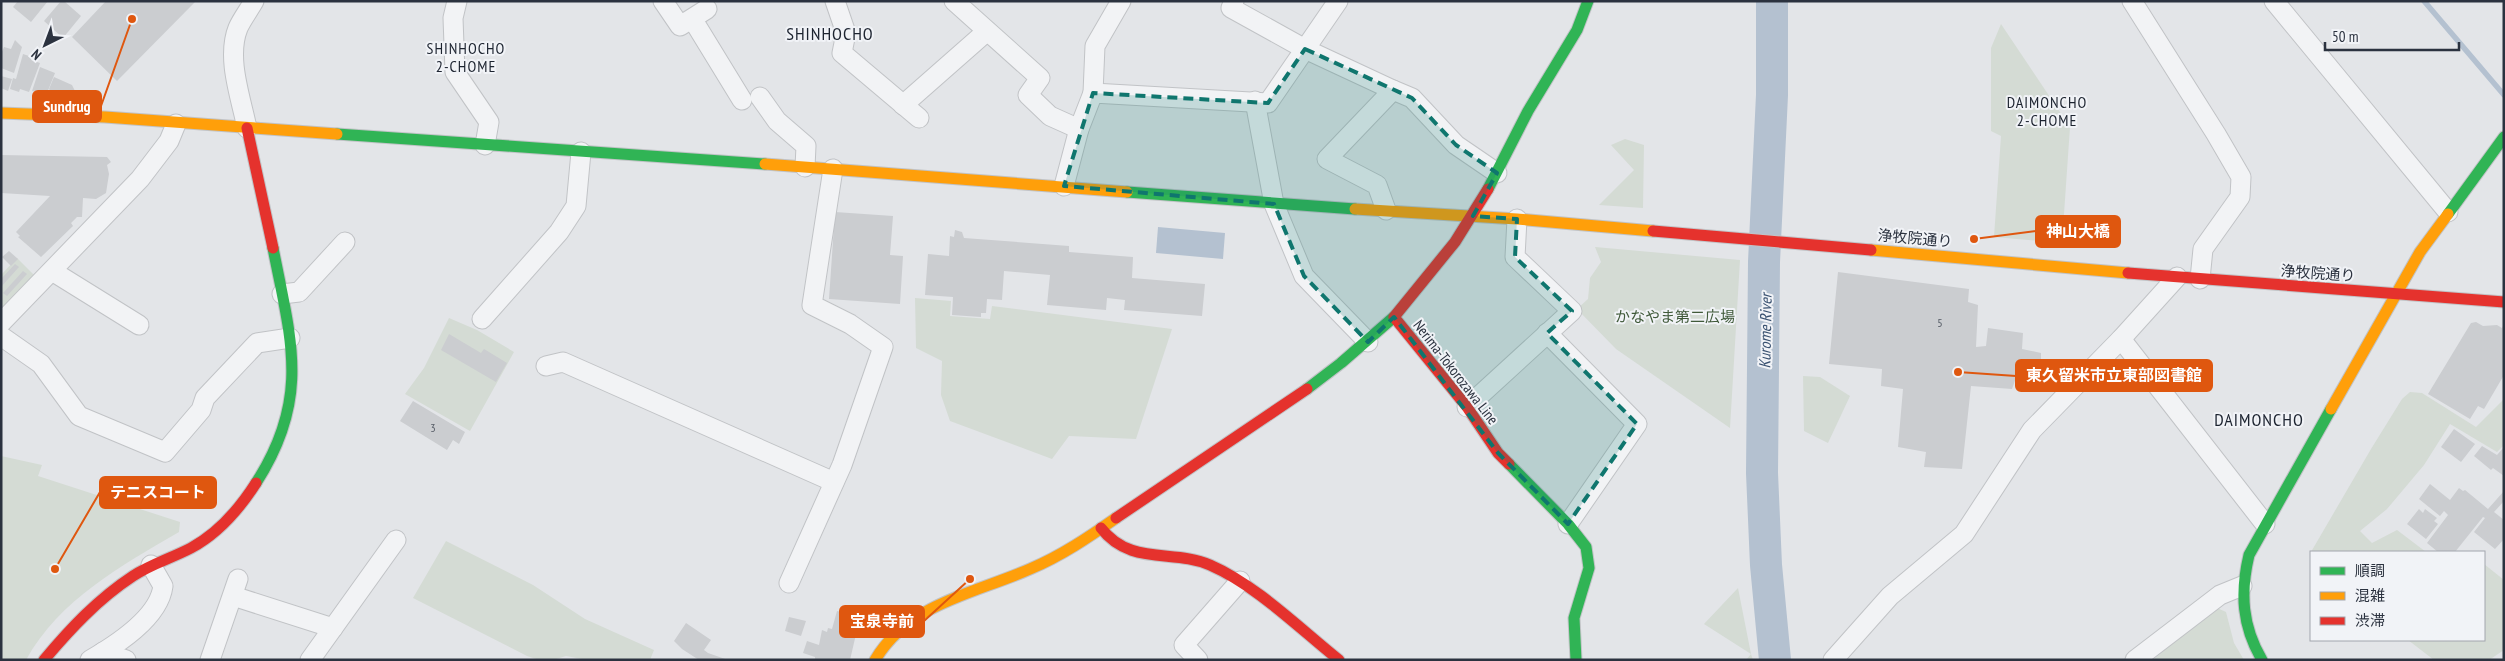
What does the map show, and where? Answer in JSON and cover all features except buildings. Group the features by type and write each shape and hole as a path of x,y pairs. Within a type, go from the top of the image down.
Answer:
{"street":[{"path":"44,660 72,627 102,599 151,566 201,542 227,521 251,494 283,430 293,380 290,338 234,63 234,47 238,28 254,1"},
{"path":"457,1 453,18 455,72 489,122 485,145"},
{"path":"663,1 680,26 700,15 751,99 806,146 806,167"},
{"path":"835,1 846,33 842,53 919,118"},
{"path":"954,1 986,32 1040,78 1028,95 1050,116 1079,129"},
{"path":"1064,186 1079,129 1093,93 1095,46 1121,1"},
{"path":"1234,1 1231,8 1305,48 1412,98 1456,145 1497,173"},
{"path":"1093,93 1268,103 1338,1"},
{"name":"Nerima-Tokorozawa Line","path":"1576,660 1574,651 1574,618 1589,568 1588,558 1579,536 1498,453 1467,407 1394,317 1437,266 1472,216 1497,173 1529,110 1575,34 1588,1"},
{"path":"2132,1 2241,177 2240,197 2203,249 2200,279"},
{"path":"2274,1 2448,212"},
{"path":"903,105 986,32"},
{"path":"1386,210 1377,185 1327,159 1393,90"},
{"path":"1255,101 1274,204 1304,276 1368,342"},
{"name":"浄牧院通り","path":"1,112 105,117 176,124 806,167 1274,204 1517,218 1792,241 2176,277 2504,302"},
{"path":"1,323 140,179 170,141 176,124"},
{"path":"2262,660 2245,625 2242,586 2249,555 2420,252 2504,137"},
{"path":"482,319 559,232 576,206 581,152"},
{"path":"788,583 834,482 859,421 883,347 850,324 812,305 833,169"},
{"path":"1467,407 1572,311 1515,257 1517,218"},
{"path":"282,294 299,292 345,242"},
{"path":"52,271 139,325"},
{"path":"1833,660 1890,596 1964,534 2032,430 2121,339 2176,277"},
{"path":"875,660 888,638 904,623 921,613 1031,569 1059,555 1314,385 1368,342 1394,317"},
{"path":"1548,333 1637,424 1568,524"},
{"path":"1,336 41,364 79,416 165,452 200,410 205,398 258,343 290,338"},
{"path":"2121,339 2265,524"},
{"path":"546,366 563,362 834,482"},
{"path":"1101,528 1107,536 1124,548 1208,564 1240,582 1340,660"},
{"path":"310,660 396,540"},
{"path":"96,656 126,637 162,599 163,586 151,566"},
{"path":"1198,660 1184,646 1240,582"},
{"path":"2135,660 2220,595 2242,586"},
{"path":"210,660 235,588 333,628"},
{"path":"96,656 126,660"}],"highlighted area":[{"path":"1305,49 1412,98 1456,145 1497,173 1473,216 1517,219 1515,257 1572,311 1547,333 1637,424 1568,524 1498,453 1394,317 1368,342 1304,276 1274,204 1064,186 1093,93 1268,103"}],"green space":[{"path":"2001,24 2070,127 2062,243 1994,237 2001,136 1991,131 1991,48"},
{"path":"1625,139 1644,145 1643,208 1599,205 1634,170 1611,145"},
{"name":"かなやま第二広場","path":"1595,247 1740,260 1730,428 1616,349 1577,309 1588,299 1590,278 1601,262"},
{"path":"17,258 34,275 1,309 1,275"},
{"path":"915,298 951,301 950,316 990,319 992,306 1172,329 1136,439 1069,436 1052,459 950,421 941,395 942,361 916,348"},
{"path":"449,318 477,330 514,352 470,431 405,394 424,368"},
{"path":"1803,376 1820,377 1850,396 1828,443 1804,431"},
{"path":"2410,392 2422,393 2476,427 2504,399 2504,445 2497,452 2450,424 2424,465 2387,509 2360,531 2372,543 2397,530 2425,551 2312,551 2371,449 2402,399"},
{"path":"1,456 42,465 38,476 180,522 179,532 114,571 74,602 56,619 26,660 1,660"},
{"path":"446,541 533,585 585,619 654,650 650,660 587,660 566,656 553,660 539,660 527,656 413,598"},
{"path":"2485,565 2504,580 2504,650 2489,660 2434,660 2409,641 2485,641"},
{"path":"1738,588 1751,654 1704,624"},
{"path":"2215,607 2226,612 2234,643 2244,660 2153,660"},
{"path":"1751,654 1753,660 1746,660"}],"water":[{"path":"1158,227 1225,233 1223,259 1156,253"}],"waterway":[{"name":"Kurome River","path":"1772,1 1772,95 1764,262 1762,473 1766,565 1775,660"},
{"path":"2424,1 2504,95"}],"traffic: fast":[{"path":"1488,189 1528,111 1577,30 1588,1"},
{"path":"337,134 765,164"},
{"path":"2448,214 2504,137"},
{"path":"1127,192 1355,209"},
{"path":"256,483 273,452 284,423 290,396 292,368 290,340 273,248"},
{"path":"1307,389 1341,363 1394,317"},
{"path":"2262,660 2250,635 2245,609 2244,583 2249,555 2331,409"},
{"path":"1509,464 1568,524 1586,547 1589,568 1574,618 1576,660"}],"traffic: slow":[{"path":"1,113 105,117 337,134"},
{"path":"765,164 1127,192"},
{"path":"1355,209 1517,219 1653,231"},
{"path":"2331,409 2420,252 2448,214"},
{"path":"1871,250 2128,273"},
{"path":"875,660 889,641 906,625 924,613 944,602 1041,564 1074,546 1116,518"}],"traffic: jam":[{"path":"247,128 273,248"},
{"path":"1488,189 1455,242 1394,317 1467,407 1498,453 1509,464"},
{"path":"1653,231 1871,250"},
{"path":"2128,273 2504,302"},
{"path":"1116,518 1307,389"},
{"path":"44,660 85,615 108,594 140,572 191,548 219,528 243,502 256,483"},
{"path":"1101,528 1112,540 1125,548 1152,555 1196,560 1227,574 1277,608 1339,660"}],"place":[{"name":"Sundrug","path":"132,19"},
{"name":"神山大橋","path":"1974,239"},
{"name":"東久留米市立東部図書館","path":"1958,372"},
{"name":"テニスコート","path":"55,569"},
{"name":"宝泉寺前","path":"970,579"}],"district":[{"name":"SHINHOCHO","path":"830,33"},
{"name":"SHINHOCHO 2-CHOME","path":"466,57"},
{"name":"DAIMONCHO 2-CHOME","path":"2047,111"},
{"name":"DAIMONCHO","path":"2259,419"}]}
